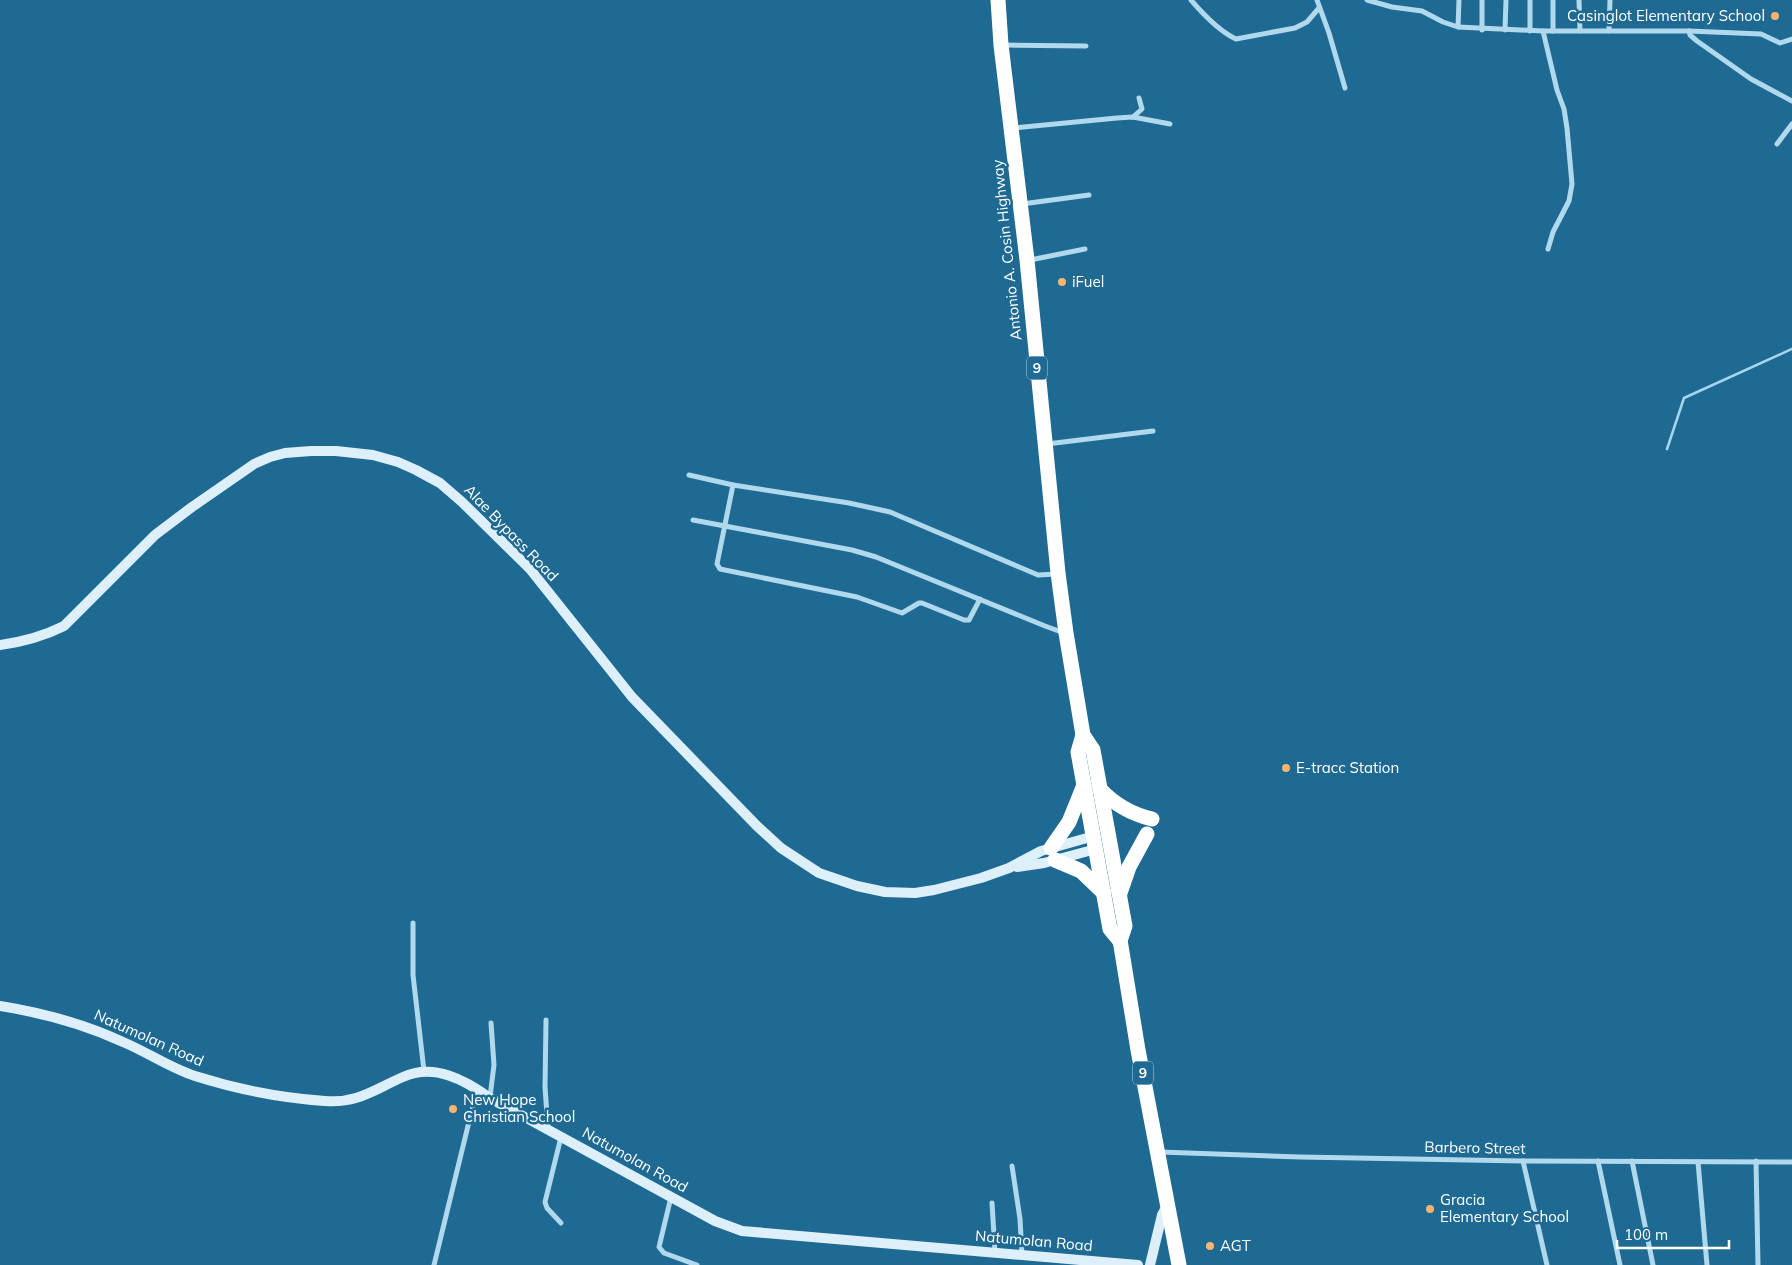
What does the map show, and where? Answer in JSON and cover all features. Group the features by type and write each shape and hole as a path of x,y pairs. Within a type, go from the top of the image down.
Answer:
{"highway":[{"name":"Antonio A. Cosin Highway","path":"998,0 1001,45 1027,260 1058,574 1083,735 1093,750 1100,789 1104,892 1110,929 1120,941"},
{"name":"Antonio A. Cosin Highway","path":"1083,735 1078,752 1084,784 1119,896 1125,926 1120,941 1180,1265"},
{"path":"1084,784 1069,822 1053,854 1093,880 1104,892"},
{"path":"1100,789 1107,797 1128,811 1152,819"},
{"path":"1119,896 1129,867 1148,834"}],"main road":[{"name":"Alae Bypass Road","path":"0,645 37,637 64,626 155,535 254,464 285,453 336,451 373,455 398,462 416,470 440,483 462,502 530,569 632,697 757,826 781,848 804,864 833,879 872,890 899,893 934,890 980,878 1102,840"},
{"name":"Natumolan Road","path":"0,1006 72,1021 124,1042 193,1075 253,1091 296,1098 324,1101 347,1100 369,1094 408,1074 424,1071 437,1072 453,1077 477,1089 490,1098 715,1221 742,1231 1138,1265"},
{"path":"1150,1265 1162,1215 1168,1204"}],"street":[{"path":"1191,0 1223,30 1236,39 1295,28 1307,22 1320,8"},
{"path":"1317,0 1345,88"},
{"path":"1367,0 1392,7 1422,11 1443,22 1458,27 1482,30 1543,32 1609,30 1689,31 1761,34 1780,43 1792,39"},
{"path":"1458,27 1459,0"},
{"path":"1482,0 1482,30"},
{"path":"1505,30 1506,0"},
{"path":"1530,0 1530,31"},
{"path":"1553,0 1553,31"},
{"path":"1579,0 1580,32"},
{"path":"1609,30 1610,0"},
{"path":"1689,31 1690,35 1697,41 1751,79 1792,101"},
{"path":"1543,32 1568,128 1572,184 1569,200 1553,232 1548,250"},
{"path":"1001,45 1086,46"},
{"path":"1134,118 1142,109 1139,98"},
{"path":"1011,128 1108,118 1134,118 1170,124"},
{"path":"1777,144 1792,124"},
{"path":"1019,205 1089,195"},
{"path":"1027,260 1085,250"},
{"path":"1044,445 1153,431"},
{"path":"689,475 732,485 849,503 890,512 1038,575 1058,574"},
{"path":"732,485 717,564 718,567 724,570 857,597 898,613 905,612 922,603 967,621 973,616 980,599"},
{"path":"693,520 852,550 876,557 1066,634"},
{"path":"413,923 413,975 424,1071"},
{"path":"546,1020 548,1129"},
{"path":"490,1098 494,1056 491,1023"},
{"path":"434,1265 477,1089"},
{"path":"560,1223 547,1208 545,1202 562,1136"},
{"name":"Barbero Street","path":"1158,1152 1522,1161 1792,1162"},
{"path":"1522,1161 1547,1265"},
{"path":"1598,1161 1620,1265"},
{"path":"1632,1161 1653,1265"},
{"path":"1698,1162 1706,1265"},
{"path":"1756,1162 1758,1265"},
{"path":"1012,1166 1020,1219 1022,1255"},
{"path":"671,1197 659,1247 664,1253 697,1265"},
{"path":"992,1203 995,1252"}],"waterway":[{"path":"1667,449 1684,398 1792,349"}],"place":[{"name":"Casinglot Elementary School","path":"1775,16"},
{"name":"iFuel","path":"1062,282"},
{"name":"E-tracc Station","path":"1286,768"},
{"name":"New Hope Christian School","path":"453,1109"},
{"name":"Gracia Elementary School","path":"1430,1209"},
{"name":"AGT","path":"1210,1246"}]}
